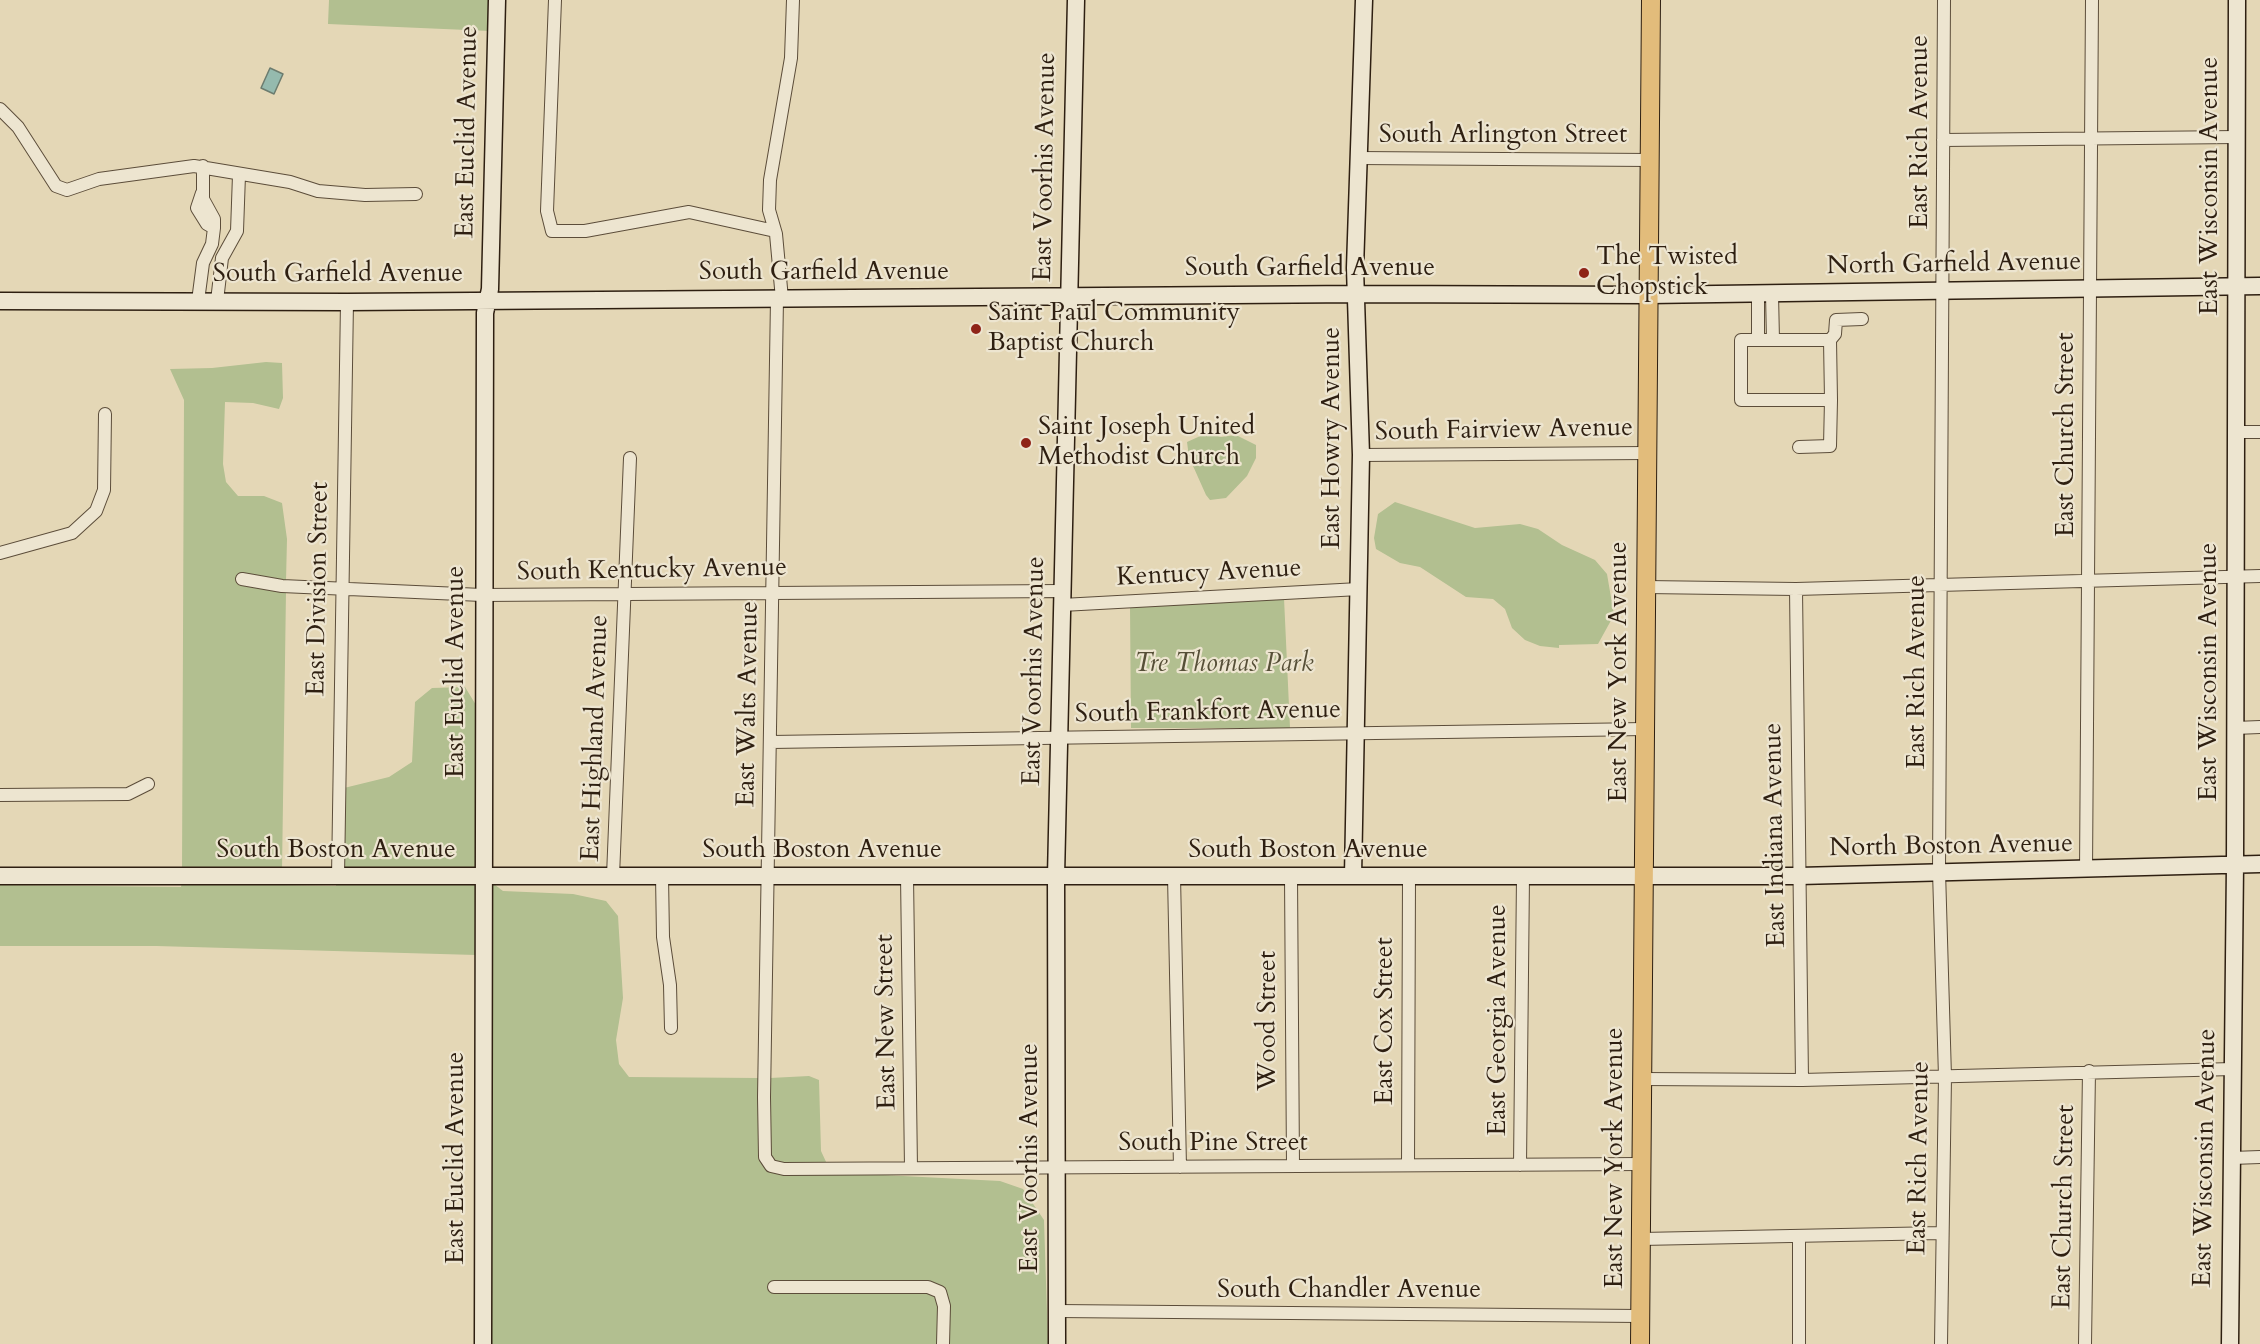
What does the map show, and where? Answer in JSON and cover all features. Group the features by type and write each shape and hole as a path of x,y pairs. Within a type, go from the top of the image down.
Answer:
{"main road":[{"name":"East New York Avenue","path":"1640,1344 1652,0"}],"street":[{"name":"East Euclid Avenue","path":"483,1344 482,595 485,313 490,288 496,0"},
{"path":"555,0 547,211 552,231 585,231 689,212 775,231"},
{"name":"East Voorhis Avenue","path":"1057,1344 1056,876 1076,0"},
{"name":"East Howry Avenue","path":"1353,876 1361,455 1358,294 1355,268 1364,0"},
{"name":"East Rich Avenue","path":"1941,1344 1945,1077 1939,871 1944,0"},
{"name":"East Church Street","path":"2086,870 2092,0"},
{"name":"East Wisconsin Avenue","path":"2230,1344 2235,865 2238,0"},
{"name":"East Walts Avenue","path":"784,1169 771,1166 765,1157 768,876 780,299 775,231 769,210 770,180 791,58 791,1"},
{"path":"0,109 18,127 56,186 67,190 99,179 203,166 239,175 290,182 318,191 416,194"},
{"path":"1943,140 2237,137"},
{"name":"South Arlington Street","path":"1357,158 1650,160"},
{"path":"198,301 203,263 212,244 214,228 214,219 203,199 203,166"},
{"path":"217,301 222,258 237,231 239,175"},
{"name":"North Garfield Avenue","path":"1648,295 2260,286"},
{"name":"South Garfield Avenue","path":"0,301 347,302 1358,294 1648,295"},
{"path":"1765,294 1773,340"},
{"path":"1758,340 1765,294"},
{"name":"East Division Street","path":"338,876 347,302"},
{"path":"1799,447 1830,446 1830,340 1835,334 1836,320 1862,319"},
{"path":"1830,340 1741,340 1742,400 1831,400"},
{"path":"0,553 72,533 96,511 104,490 105,414"},
{"path":"2236,432 2260,432"},
{"name":"South Fairview Avenue","path":"1361,455 1647,453"},
{"name":"East Highland Avenue","path":"614,876 630,458"},
{"path":"1646,587 1796,589 1941,583 2260,576"},
{"name":"South Kentucky Avenue","path":"242,579 282,586 482,595 773,592 1062,598"},
{"name":"Kentucy Avenue","path":"1062,598 1359,589"},
{"name":"East Indiana Avenue","path":"1796,589 1802,1080"},
{"path":"2235,728 2260,727"},
{"name":"South Frankfort Avenue","path":"771,742 1645,729"},
{"path":"0,795 128,794 148,784"},
{"name":"North Boston Avenue","path":"1644,876 1799,876 2260,864"},
{"name":"South Boston Avenue","path":"0,876 1644,876"},
{"path":"662,876 663,937 670,985 671,1028"},
{"name":"East New Street","path":"907,876 911,1168"},
{"path":"1174,876 1180,1167"},
{"name":"Wood Street","path":"1291,876 1293,1166"},
{"name":"East Cox Street","path":"1408,1165 1409,876"},
{"name":"East Georgia Avenue","path":"1520,1165 1523,876"},
{"path":"1642,1079 1802,1080 2233,1069"},
{"name":"East Church Street","path":"2085,1344 2090,1071"},
{"path":"2232,1158 2260,1157"},
{"name":"South Pine Street","path":"784,1169 1641,1164"},
{"path":"1641,1239 1941,1233"},
{"path":"1799,1236 1799,1344"},
{"path":"774,1287 927,1287 940,1292 944,1306 944,1344"},
{"name":"South Chandler Avenue","path":"1057,1311 1640,1316"}],"green space":[{"path":"329,0 491,0 490,31 328,24"},
{"path":"266,362 282,363 283,398 279,409 253,403 225,402 223,464 226,482 238,496 264,496 282,503 287,539 286,581 238,574 236,583 286,591 282,871 182,871 184,400 170,369 212,368"},
{"path":"1207,433 1221,437 1236,435 1256,445 1256,458 1247,476 1226,498 1210,500 1189,457 1187,442"},
{"path":"1395,502 1475,528 1520,524 1538,529 1562,545 1595,560 1607,574 1614,615 1598,644 1559,645 1559,648 1540,646 1525,640 1512,628 1505,609 1493,599 1466,597 1420,567 1400,563 1376,549 1374,538 1378,514"},
{"name":"Tre Thomas Park","path":"1284,598 1290,728 1131,728 1130,606"},
{"path":"465,687 476,705 476,871 344,871 344,788 389,777 412,762 415,702 432,688"},
{"path":"182,881 282,881 282,885 336,886 336,881 476,881 476,955 156,946 0,946 0,885 181,887"},
{"path":"490,881 503,891 573,894 606,901 618,916 623,998 616,1040 619,1064 629,1077 759,1078 760,1157 767,1169 1000,1181 1023,1189 1044,1220 1048,1344 488,1344"},
{"path":"809,1076 819,1080 821,1151 827,1164 774,1162 771,1157 770,1078"}],"water":[{"path":"270,68 283,74 274,94 261,88"}],"place":[{"name":"The Twisted Chopstick","path":"1584,273"},
{"name":"Saint Paul Community Baptist Church","path":"976,329"},
{"name":"Saint Joseph United Methodist Church","path":"1026,443"}]}
